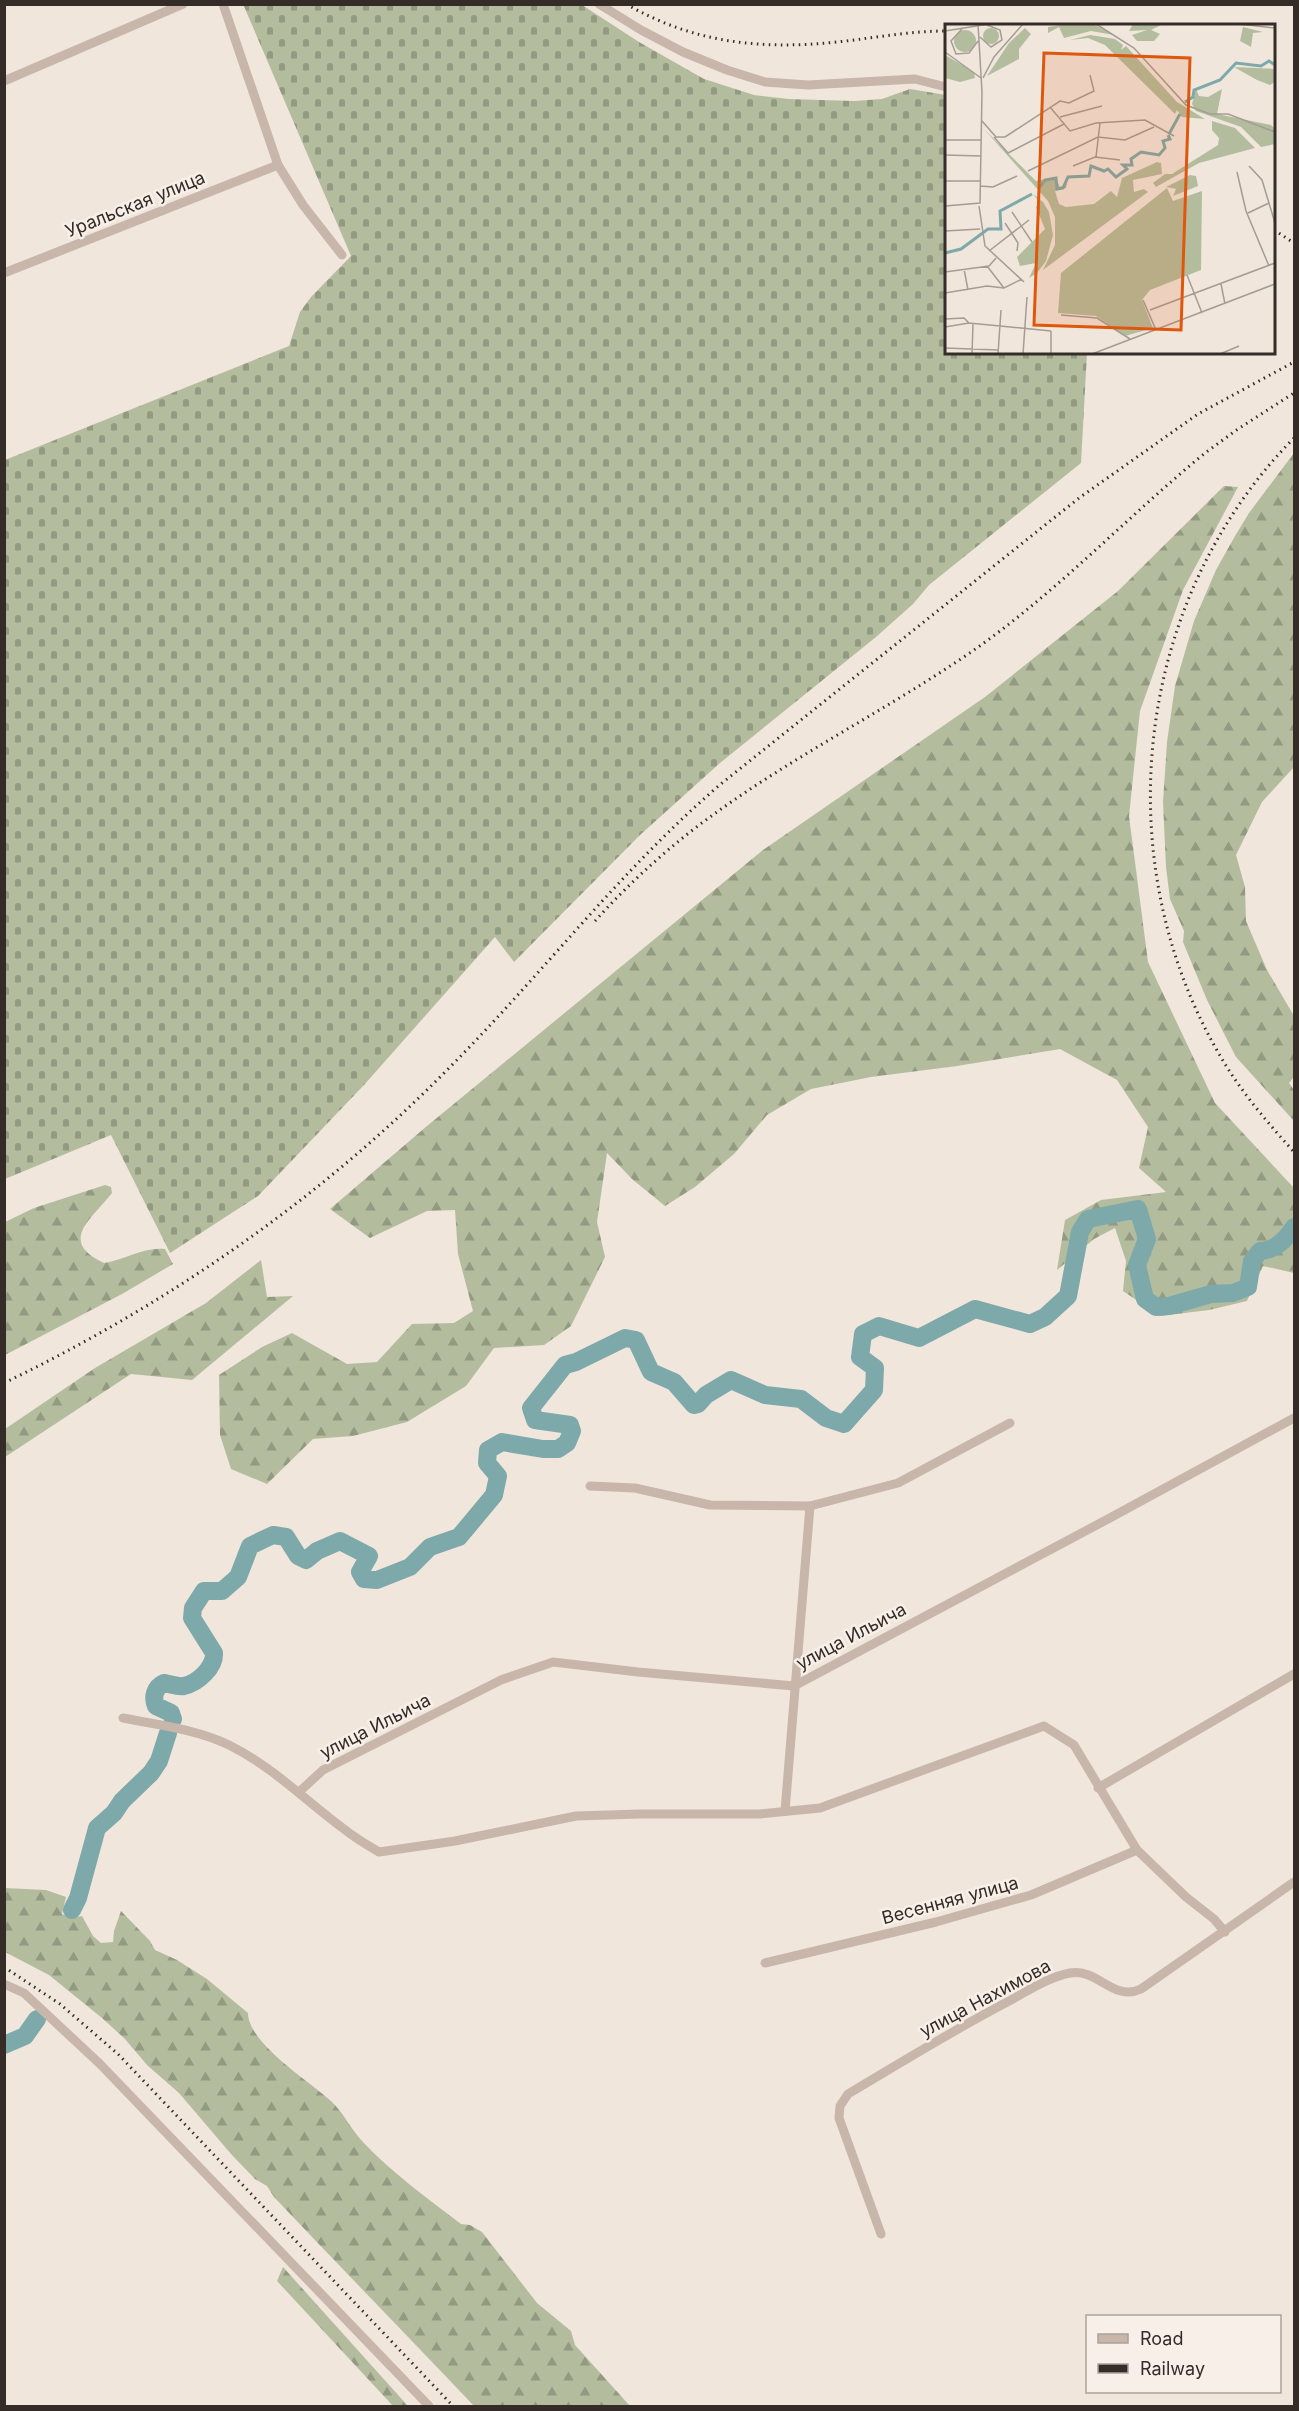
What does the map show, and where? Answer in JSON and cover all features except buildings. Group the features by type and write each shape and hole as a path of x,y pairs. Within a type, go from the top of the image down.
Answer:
{"street":[{"path":"4,81 183,4"},
{"path":"223,4 278,165 303,205 342,255"},
{"path":"599,4 640,30 683,52 765,82 807,85 915,79 945,87"},
{"name":"Уральская улица","path":"4,273 278,165"},
{"name":"улица Ильича","path":"299,1792 323,1770 501,1680 553,1662 794,1686 1294,1418"},
{"path":"590,1486 635,1488 710,1505 810,1506 898,1483 1010,1423"},
{"path":"785,1810 810,1506"},
{"path":"1098,1788 1294,1674"},
{"path":"123,1718 182,1729 228,1745 259,1762 344,1830 379,1852 455,1841 576,1816 760,1814 785,1810 820,1809 1044,1726 1074,1745 1137,1850 1186,1897 1214,1918 1225,1932"},
{"name":"Весенняя улица","path":"765,1963 936,1922 1031,1895 1137,1850"},
{"name":"улица Нахимова","path":"882,2234 839,2118 840,2106 848,2094 956,2030 1048,1981 1068,1973 1084,1972 1120,1993 1134,1993 1294,1882"},
{"path":"4,1984 24,1993 100,2064 429,2406"}],"green space":[{"path":"243,4 582,5 639,42 704,79 754,95 789,99 854,101 882,99 910,89 945,95 945,354 1087,354 1081,463 929,585 913,604 876,637 720,763 640,835 514,962 495,937 364,1085 258,1196 170,1253 111,1135 5,1179 5,460 289,346 300,312 311,297 351,256"},
{"path":"1294,453 1294,767 1262,802 1236,855 1245,887 1246,921 1267,970 1294,1016 1294,1077 1289,1083 1294,1090 1294,1121 1236,1057 1207,1000 1183,942 1184,931 1170,899 1163,802 1167,742 1175,686 1194,621 1216,570 1235,536 1249,513"},
{"path":"1224,486 1238,487 1183,590 1140,711 1129,816 1148,962 1215,1103 1294,1188 1294,1273 1263,1266 1247,1301 1209,1310 1160,1316 1123,1291 1126,1261 1115,1228 1094,1239 1057,1270 1065,1220 1101,1200 1166,1192 1139,1168 1148,1127 1117,1080 1060,1049 871,1077 811,1089 767,1115 734,1154 695,1187 665,1206 632,1179 607,1153 597,1222 605,1257 571,1326 544,1345 494,1348 466,1386 407,1422 353,1436 313,1439 267,1484 231,1469 220,1435 219,1375 262,1347 292,1333 347,1364 377,1362 412,1324 454,1323 473,1311 458,1254 455,1210 427,1211 370,1238 330,1209 427,1126 763,850 985,697 1118,591"},
{"path":"105,1185 111,1187 112,1193 88,1221 81,1238 83,1246 90,1255 104,1263 149,1250 165,1249 173,1264 122,1294 5,1355 5,1222 34,1208"},
{"path":"261,1260 267,1297 293,1296 192,1380 131,1374 5,1457 5,1429 95,1368 206,1303"},
{"path":"5,1888 46,1890 66,1897 62,1914 72,1918 82,1916 93,1936 101,1943 113,1942 121,1911 150,1941 155,1950 177,1960 207,1979 248,2013 251,2025 268,2049 331,2101 362,2141 385,2163 461,2224 470,2225 482,2232 537,2303 571,2331 575,2345 630,2406 474,2406 274,2197 267,2186 255,2179 231,2154 179,2093 147,2065 125,2039 49,1975 5,1952"},
{"path":"283,2267 408,2406 393,2406 277,2281"}],"waterway":[{"path":"173,1719 171,1713 156,1706 155,1693 164,1683 179,1686 189,1684 209,1669 214,1653 192,1618 193,1608 204,1591 222,1591 238,1577 250,1546 273,1535 286,1537 298,1556 306,1560 317,1551 340,1541 369,1556 360,1572 364,1579 377,1580 410,1567 430,1547 459,1537 494,1495 498,1476 487,1463 488,1450 502,1442 543,1449 558,1449 567,1443 572,1431 570,1425 535,1420 531,1408 565,1365 625,1338 636,1340 651,1372 674,1382 694,1405 731,1380 765,1395 801,1399 826,1418 844,1424 874,1390 875,1368 860,1357 863,1334 879,1326 919,1338 975,1309 1030,1324 1045,1317 1068,1296 1080,1232 1088,1219 1138,1209 1147,1239 1137,1265 1145,1299 1156,1307 1169,1306 1211,1294 1233,1293 1248,1287 1252,1261 1260,1251 1280,1244 1294,1227"},
{"path":"72,1910 78,1898 97,1828 151,1773 159,1761 168,1733"},
{"path":"4,2045 25,2036 37,2019"}],"railway":[{"path":"626,4 677,28 728,41 754,44 809,44 905,33 945,31"},
{"path":"1275,231 1294,243"},
{"path":"4,1383 125,1319 183,1283 294,1205 347,1162 447,1070 615,887 685,816 722,783 1079,498 1198,414 1294,362"},
{"path":"595,921 623,891 684,836 748,790 942,671 1005,628 1205,453 1294,393"},
{"path":"1294,438 1240,503 1198,576 1170,654 1154,736 1151,819 1161,902 1185,983 1230,1072 1294,1152"},
{"path":"4,1967 60,2004 118,2054 453,2406"}]}
